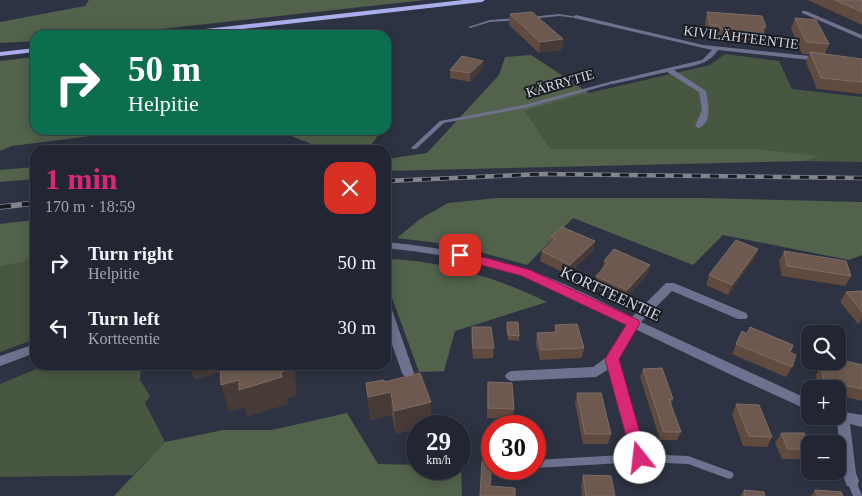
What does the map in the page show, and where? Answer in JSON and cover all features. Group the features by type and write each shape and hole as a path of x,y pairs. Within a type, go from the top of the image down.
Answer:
{"main road":[{"path":"215,30 482,0"},
{"path":"0,54 30,51"}],"street":[{"path":"804,12 862,37"},
{"name":"KIVILÄHTEENTIE","path":"576,17 702,48 826,60"},
{"name":"KÄRRYTIE","path":"613,82 704,61 716,49"},
{"path":"668,69 702,91 706,110 699,126"},
{"name":"KORTTEENTIE","path":"391,246 478,258 526,273 634,323 741,376 801,402"},
{"path":"511,376 596,372 612,359 634,323 670,286 742,316"},
{"path":"391,324 408,372"},
{"path":"0,362 30,350"},
{"path":"612,359 640,458"},
{"path":"846,417 862,421"},
{"path":"841,425 852,481"}],"lane":[{"name":"KIVILÄHTEENTIE","path":"470,27 490,21 559,15 576,17"},
{"name":"KÄRRYTIE","path":"414,148 442,122 525,106 613,82"},
{"path":"546,463 640,458 688,460 729,474"},
{"path":"852,481 858,496"}],"green space":[{"path":"89,0 425,0 152,30 30,30 30,41 0,43 0,22 85,6"},
{"path":"725,54 779,61 792,89 862,97 862,162 806,161 818,157 758,149 551,149 525,111 589,93 710,65"},
{"path":"531,55 589,93 525,111 551,149 758,149 820,156 806,161 391,171 391,158 427,153 499,75 505,57"},
{"path":"30,58 30,135 98,135 12,146 0,151 0,61"},
{"path":"289,135 376,135 377,137 371,145 314,145"},
{"path":"30,167 30,179 0,182 0,170"},
{"path":"497,198 701,198 862,202 862,255 849,260 723,235 693,265 573,218 527,265 454,245 397,238 420,219 448,203"},
{"path":"30,221 30,260 0,267 0,224"},
{"path":"391,259 427,263 469,272 509,285 547,302 455,331 444,371 419,372 391,295"},
{"path":"30,260 30,341 0,352 0,267"},
{"path":"34,370 141,370 140,380 150,396 145,403 165,442 133,475 0,477 0,384"},
{"path":"347,413 378,464 406,465 406,480 461,480 462,496 114,496 165,442 223,430 272,430"}],"building":[{"path":"835,0 862,0 862,12"},
{"path":"532,12 563,39 540,42 510,14"},
{"path":"707,12 762,16 766,27 761,27 764,34 720,29 719,26 710,25"},
{"path":"795,18 816,20 829,44 806,42"},
{"path":"810,52 862,59 862,82 821,78"},
{"path":"462,56 483,61 470,73 450,70"},
{"path":"562,227 595,241 570,265 542,251 555,239 551,237"},
{"path":"736,240 758,249 732,285 709,275"},
{"path":"614,249 650,265 627,290 596,276 608,263 604,261"},
{"path":"784,251 846,261 851,276 787,266"},
{"path":"862,291 862,312 846,292"},
{"path":"507,322 518,322 519,336 508,335"},
{"path":"577,324 584,348 541,350 537,333 557,332 555,325"},
{"path":"472,327 491,327 494,348 473,348"},
{"path":"750,327 793,345 790,352 796,355 792,367 736,344 742,331 747,334"},
{"path":"846,361 862,365 862,389 846,385 846,380 823,380 822,370 846,370"},
{"path":"662,368 673,399 669,399 681,432 664,432 643,369"},
{"path":"220,370 286,370 281,372 282,377 239,390 239,380 221,385"},
{"path":"420,373 431,402 394,411 391,392 368,397 366,383 384,380 385,382"},
{"path":"488,382 512,383 514,409 488,408"},
{"path":"577,393 601,393 611,434 585,434"},
{"path":"736,404 759,405 772,437 749,436"},
{"path":"781,433 804,433 805,435 801,435 801,449 788,449"},
{"path":"583,475 611,476 615,496 586,496"},
{"path":"481,478 490,480 490,486 515,488 515,496 480,496"},
{"path":"744,490 764,492 765,496 745,496"},
{"path":"815,490 841,492 843,496 818,496"}],"railway":[{"path":"391,181 543,174 862,178"},
{"path":"0,207 30,204"}],"route":[{"path":"460,255 478,258 526,273 588,300 634,323 628,336 612,359 640,458"}]}
